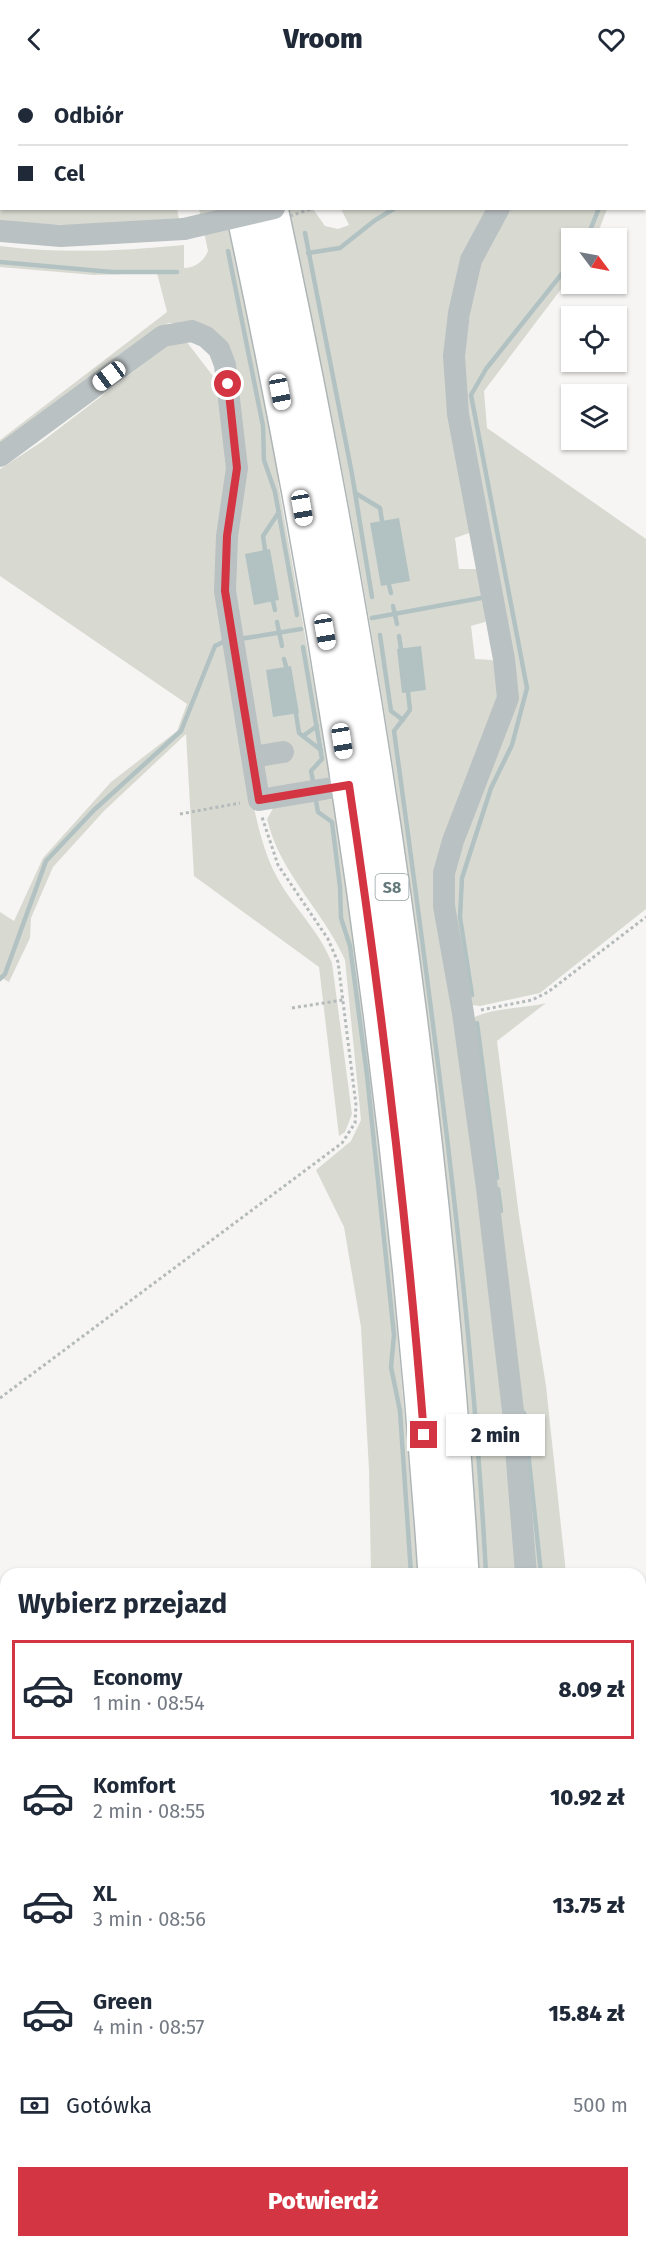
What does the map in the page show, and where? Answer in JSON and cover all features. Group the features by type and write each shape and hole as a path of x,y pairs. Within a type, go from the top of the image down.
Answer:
{"highway":[{"name":"S8","path":"242,210 312,558 349,785 388,1066 411,1276 435,1568"},
{"name":"S8","path":"272,210 342,570 397,922 439,1283 462,1568"}],"street":[{"path":"0,231 72,236 184,229 264,210"},
{"path":"498,210 471,260 459,313 454,356 458,414 504,659 508,698 444,873 444,906 463,1013 487,1188 513,1411 526,1568"},
{"path":"0,456 163,336 185,331 214,343 222,357 236,442 237,468 232,566 225,591 259,800 349,785"},
{"path":"253,757 283,752"}],"path":[{"path":"0,1398 342,1143 356,1123 356,1105 338,962 328,939 278,865 265,833 259,800 180,814"},
{"path":"463,1013 532,1000 548,992 646,917"},
{"path":"292,1008 343,1000"}],"shaded area":[{"path":"0,210 177,210 179,219 80,226 0,221"},
{"path":"199,210 227,210 281,481 278,482 330,777 271,789 265,784 231,614 229,366 183,323 168,323 0,452 0,440 167,312 157,273 94,275 0,267 0,246 92,251 184,245 184,268 199,263 208,251"},
{"path":"288,210 314,210 325,226 338,229 349,225 342,210 494,210 460,279 472,532 455,538 459,569 476,569 490,616 485,622 471,626 475,659 492,660 498,664 498,693 439,910 480,1212 522,1568 479,1568 467,1402 451,1230 410,887 385,717 324,377"},
{"path":"505,210 607,210 600,228 561,228 561,289 484,391 487,428 646,539 646,909 540,993 480,1006 472,1005 448,886 504,735 461,381 476,268"},
{"path":"175,340 186,341 216,380 229,455 224,484 254,808 265,848 277,877 322,942 332,963 352,1114 345,1132 339,1136 319,967 194,876 186,734 104,811 53,867 31,918 30,938 9,982 0,977 0,912 14,921 43,858 111,782 177,731 187,704 0,576 0,469 40,443"},
{"path":"399,518 410,581 381,586 370,523"},
{"path":"270,549 279,600 254,605 245,554"},
{"path":"421,646 426,690 402,693 397,649"},
{"path":"291,666 299,713 273,717 266,670"},
{"path":"335,799 387,1210 418,1568 371,1568 369,1470 361,1327 344,1227 316,1170 351,1141 361,1120 345,960 336,942 292,875 273,839 267,819 275,805"},
{"path":"546,1003 497,1041 519,1216 546,1386 565,1568 530,1568 473,1018 499,1010"}],"waterway":[{"path":"308,253 340,248 392,210"},
{"path":"591,228 598,210"},
{"path":"305,233 352,474 372,597"},
{"path":"228,251 263,426 264,460 275,492 297,615"},
{"path":"0,262 112,272 177,272"},
{"path":"472,995 460,917 462,878 491,788 512,745 527,688 471,395 486,369 561,275"},
{"path":"355,493 380,508 382,521"},
{"path":"265,550 263,536 279,512"},
{"path":"389,585 391,593"},
{"path":"372,618 481,598"},
{"path":"273,601 275,610"},
{"path":"393,606 397,624"},
{"path":"277,622 282,646"},
{"path":"240,639 301,629"},
{"path":"380,635 391,711 403,720"},
{"path":"399,636 401,649"},
{"path":"0,979 5,974 46,861 94,810 181,731 215,646 223,642"},
{"path":"303,647 322,759 311,771 313,781"},
{"path":"284,659 286,666"},
{"path":"408,692 410,710 394,731 449,1151 471,1362 486,1568"},
{"path":"296,714 299,733 321,750"},
{"path":"303,736 317,726"},
{"path":"316,801 318,812 332,822 340,887 341,918 350,946 367,1075 394,1335 391,1367 400,1411 411,1568"},
{"path":"477,1023 497,1178"},
{"path":"498,1189 501,1211"},
{"path":"524,1413 540,1568"}],"route":[{"path":"228,384 237,468 227,536 224,568 225,591 259,800 349,785 388,1066 411,1276 424,1435"}]}
